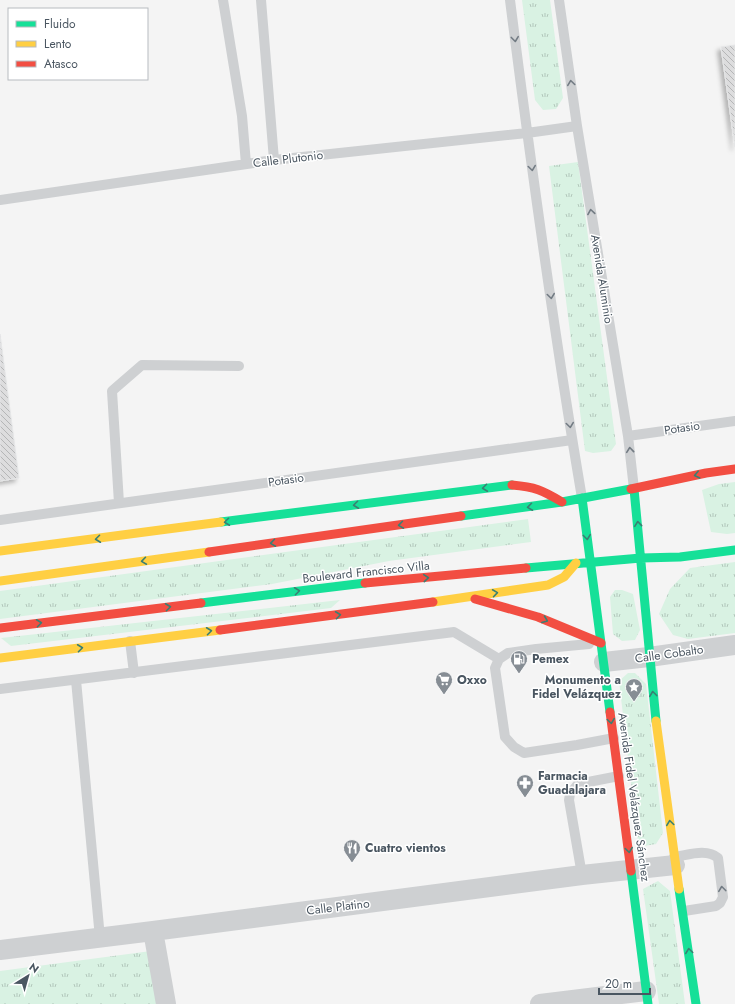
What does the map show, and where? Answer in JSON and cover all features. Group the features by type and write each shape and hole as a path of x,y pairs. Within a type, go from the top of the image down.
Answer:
{"main road":[{"path":"0,581 562,502 634,489 706,472 735,469"},
{"path":"0,552 508,485 530,487 543,491 562,502"},
{"name":"Avenida Aluminio","path":"634,489 641,558"},
{"name":"Avenida Fidel Velázquez Sánchez","path":"582,498 647,997"},
{"name":"Boulevard Francisco Villa","path":"0,628 295,591 576,563 641,558 680,557 735,550"},
{"path":"641,558 649,658 659,748 675,861 684,911 696,1004"},
{"path":"0,658 468,597 548,585 558,582 566,576 576,563"},
{"path":"468,597 538,617 602,652"}],"street":[{"name":"Calle Cobalto","path":"602,652 649,658 735,645"},
{"name":"Calle Platino","path":"0,950 582,875 631,870 675,861"},
{"path":"153,931 166,1004"},
{"path":"540,1004 647,997"}],"lane":[{"path":"223,0 242,116 246,164"},
{"path":"261,0 274,160"},
{"path":"510,0 527,133 572,440 582,498"},
{"name":"Avenida Aluminio","path":"559,0 577,126 628,436 634,489"},
{"name":"Calle Plutonio","path":"0,200 274,160 527,133 577,126"},
{"path":"119,503 112,391 142,365 239,366"},
{"name":"Potasio","path":"628,436 735,421"},
{"name":"Potasio","path":"0,520 572,440"},
{"path":"0,689 454,632 499,659"},
{"path":"130,641 134,673"},
{"path":"602,652 536,648 508,653 499,659 495,668 505,737 514,747 524,753 614,738"},
{"path":"76,680 100,938"},
{"path":"582,875 569,800 570,794 578,784 619,776"},
{"path":"675,861 708,852 714,854 718,858 723,898 720,903 716,906 684,911"}],"green space":[{"path":"522,0 550,0 563,98 556,109 543,110 535,100"},
{"path":"578,162 616,444 611,451 593,453 585,451 549,166"},
{"path":"735,482 735,533 727,534 711,532 702,490 719,484"},
{"path":"528,519 531,542 389,561 272,584 0,619 0,591"},
{"path":"735,562 735,633 688,639 673,635 659,614 670,589 690,568"},
{"path":"615,590 622,590 633,594 640,630 635,640 622,641 613,634 610,597"},
{"path":"340,600 331,608 11,646 1,638"},
{"path":"628,673 635,673 646,684 663,833 656,844 644,846 638,842 619,681"},
{"path":"658,881 670,891 685,1004 659,1004 643,889"},
{"path":"151,951 158,1004 0,1004 0,971"}],"building":[{"path":"735,45 735,147 721,47"},
{"path":"0,334 19,478 0,481"}],"traffic: fast":[{"path":"221,522 512,485"},
{"path":"461,516 562,502 631,489"},
{"path":"634,489 656,721"},
{"path":"582,498 610,712"},
{"path":"526,568 641,558 680,557 735,550"},
{"path":"201,603 365,583"},
{"path":"631,871 648,1004"},
{"path":"679,889 696,1004"}],"traffic: slow":[{"path":"0,551 221,522"},
{"path":"0,581 209,552"},
{"path":"433,602 548,585 564,577 576,563"},
{"path":"0,658 220,630"},
{"path":"656,721 679,889"}],"traffic: jam":[{"path":"631,489 706,473 735,469"},
{"path":"512,485 538,490 562,502"},
{"path":"209,552 461,516"},
{"path":"365,583 526,568"},
{"path":"475,599 538,617 601,643"},
{"path":"220,630 433,602"},
{"path":"0,628 201,603"},
{"path":"610,712 631,871"}],"place":[{"name":"Pemex","path":"519,674"},
{"name":"Oxxo","path":"444,695"},
{"name":"Monumento a Fidel Velázquez","path":"634,702"},
{"name":"Farmacia Guadalajara","path":"525,798"},
{"name":"Cuatro vientos","path":"352,863"}]}
